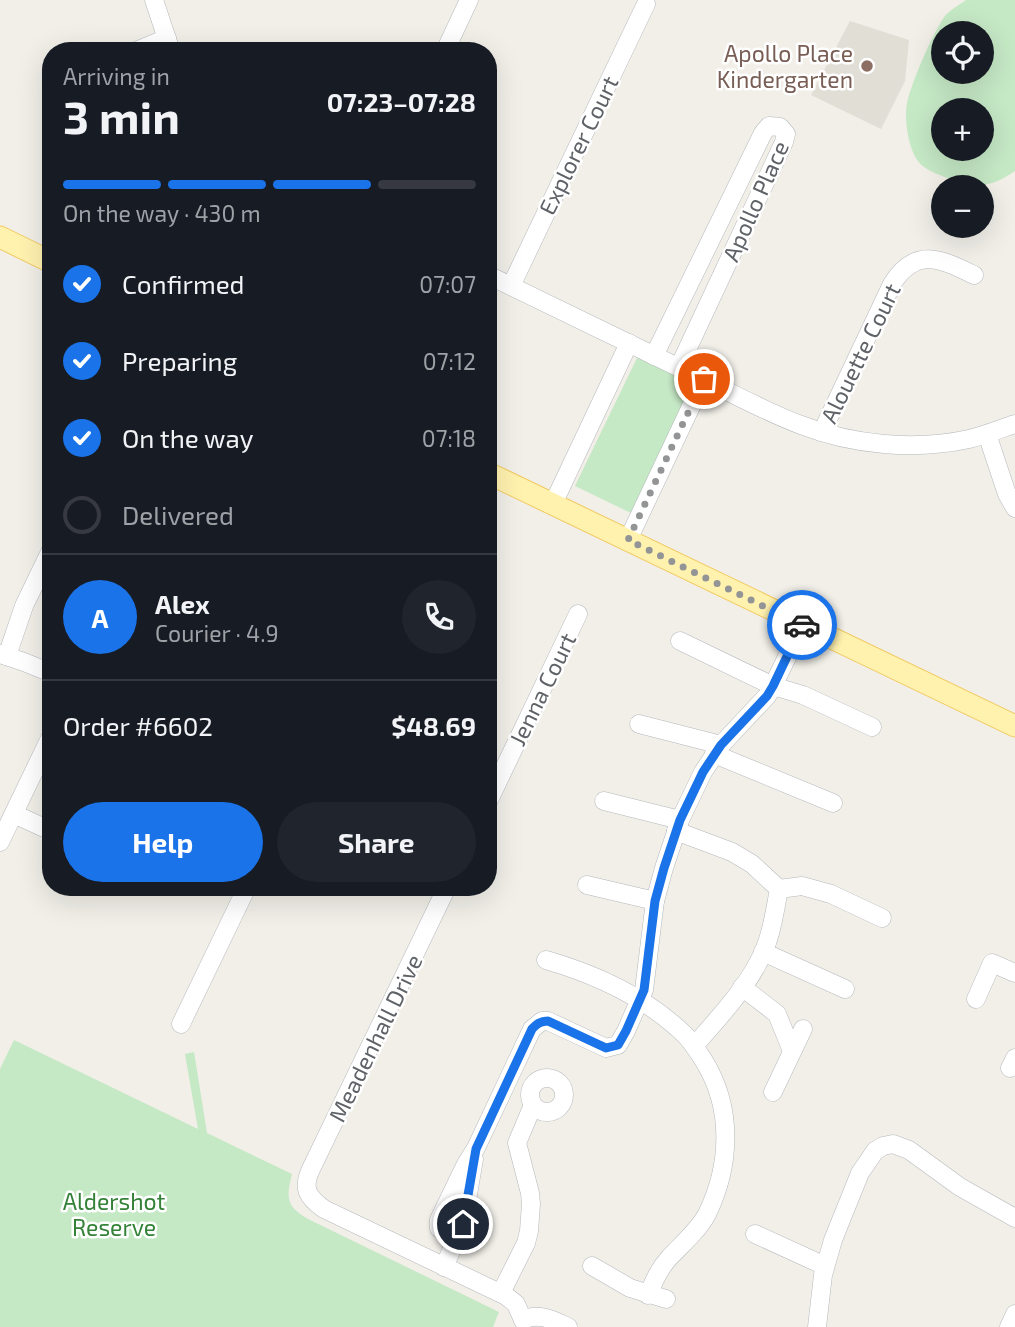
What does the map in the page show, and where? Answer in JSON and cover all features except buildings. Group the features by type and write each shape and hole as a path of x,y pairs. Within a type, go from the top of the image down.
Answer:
{"main road":[{"path":"0,237 42,258"},
{"path":"497,477 1015,726"}],"street":[{"path":"154,0 168,42"},
{"path":"449,42 469,0"},
{"name":"Explorer Court","path":"510,286 646,4"},
{"name":"Apollo Place","path":"654,356 763,133 769,126 779,127 786,134 784,142 679,367"},
{"name":"Alouette Court","path":"822,432 900,272 909,264 931,258 974,275"},
{"path":"497,280 654,356 799,424 822,432 868,442 914,445 969,439 1015,424"},
{"path":"553,504 629,343"},
{"path":"628,540 704,379"},
{"path":"987,434 1007,494 1015,508"},
{"path":"42,569 3,655 42,670"},
{"name":"Jenna Court","path":"497,783 578,614"},
{"path":"568,1327 544,1317 529,1317 520,1323 513,1300 444,1267 457,1240 443,1232 439,1224 463,1187 466,1164 476,1149 536,1024 542,1021 555,1023 598,1046 606,1048 618,1045 644,990 655,901 678,825 693,791 717,750 767,696 803,624"},
{"path":"680,641 773,686 803,695 872,727"},
{"path":"639,724 717,750 833,803"},
{"path":"0,842 42,755"},
{"path":"604,801 678,825 732,852 752,863 779,890"},
{"path":"14,814 42,827"},
{"path":"587,886 655,901"},
{"path":"779,890 802,886 831,894 882,918"},
{"path":"694,1046 758,965 772,928 779,890"},
{"path":"181,1024 243,896"},
{"name":"Meadenhall Drive","path":"443,896 312,1169 307,1189 312,1201 324,1209 444,1267"},
{"path":"763,952 845,989"},
{"path":"546,960 600,978 640,1000 679,1029 694,1046 711,1073 724,1114 726,1137 719,1182 706,1216 655,1278 657,1297 631,1288 592,1266"},
{"path":"976,999 992,963 1015,974"},
{"path":"742,987 777,1014 792,1051"},
{"path":"773,1092 803,1029"},
{"path":"501,1293 526,1243 529,1231 530,1193 517,1143 533,1105"},
{"path":"817,1327 825,1266 838,1227 860,1173 875,1151 883,1146 893,1144 908,1150 960,1187 1015,1218"},
{"path":"755,1234 825,1266"},
{"path":"1009,1327 1015,1314"}],"shaded area":[{"name":"Apollo Place Kindergarten","path":"850,21 909,40 905,81 881,129 811,95"}],"green space":[{"path":"966,0 1015,0 1015,171 994,182 994,175 937,174 918,161 909,140 906,122 908,99 931,40 931,84 994,84 994,21 941,21"},
{"path":"638,356 695,384 633,514 575,486"},
{"name":"Aldershot Reserve","path":"14,1040 198,1129 185,1054 194,1052 207,1133 292,1174 290,1201 295,1210 308,1219 499,1312 493,1327 0,1327 0,1069"}],"way so far":[{"path":"704,379 628,540 802,625"}],"place":[{"name":"Apollo Place Kindergarten","path":"867,66"}],"route":[{"path":"463,1224 476,1149 536,1024 542,1021 555,1023 606,1048 618,1045 626,1031 644,990 655,901 680,820 703,772 721,745 767,696 802,625"}]}
